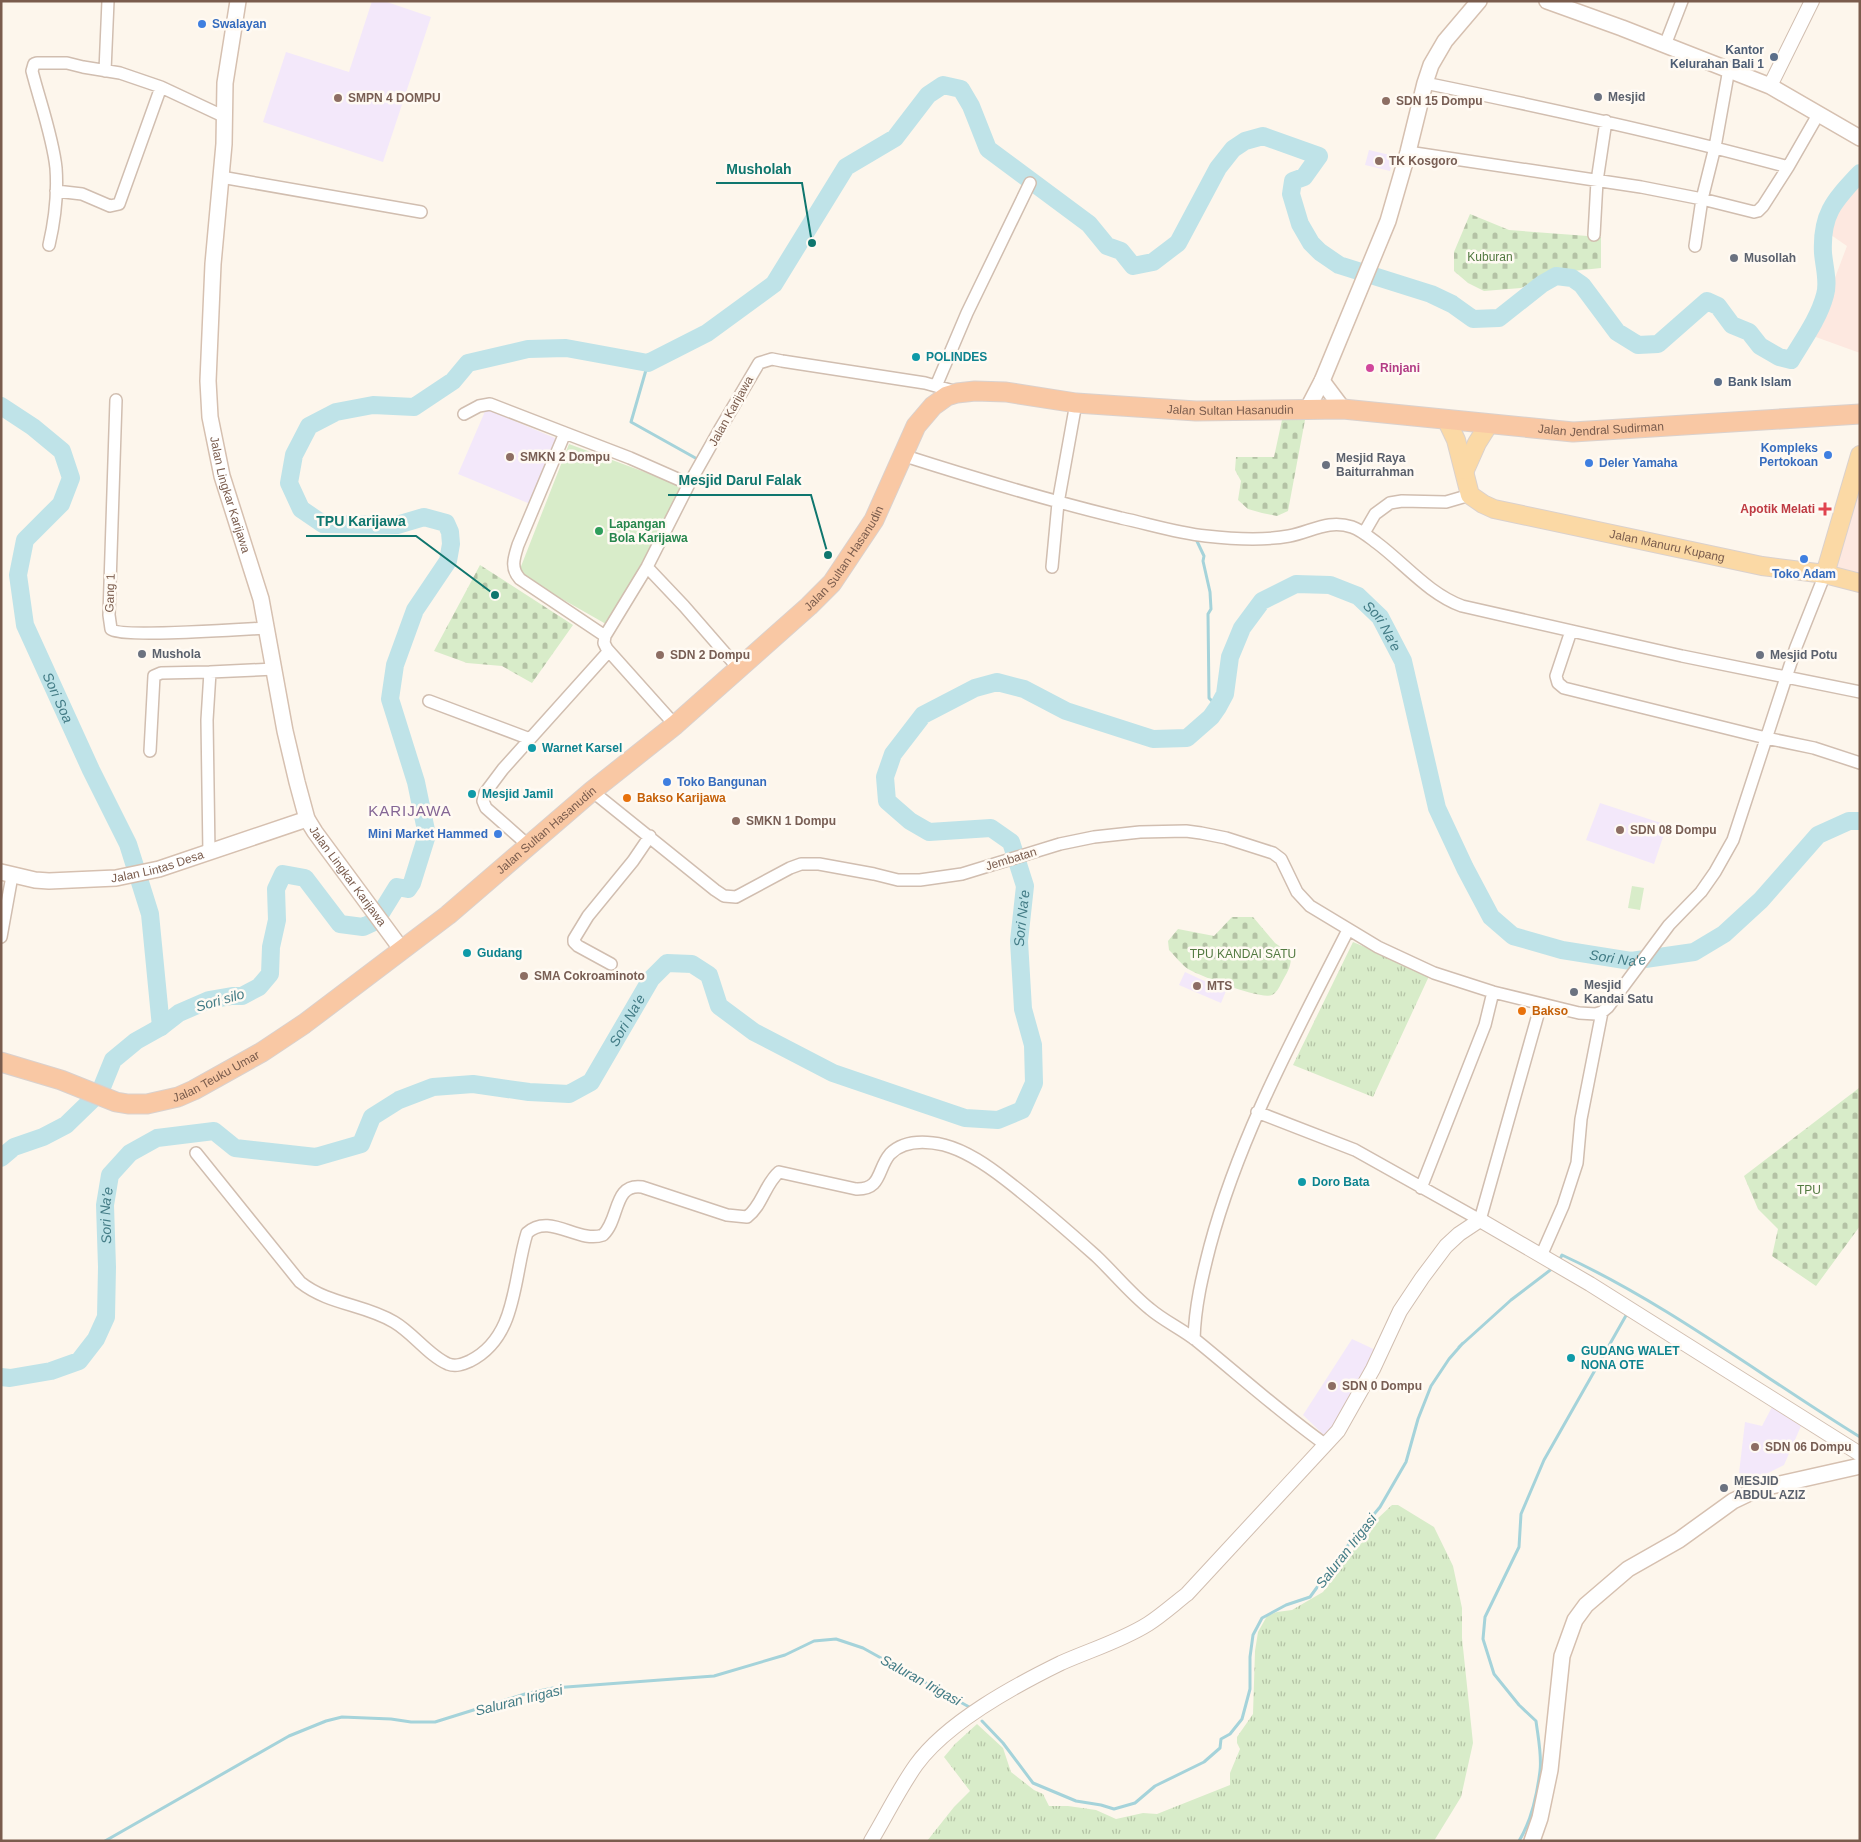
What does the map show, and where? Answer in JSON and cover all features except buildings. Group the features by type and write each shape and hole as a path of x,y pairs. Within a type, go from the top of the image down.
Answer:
{"highway":[{"name":"Jalan Sultan Hasanudin","path":"402,950 448,915 592,791 675,725 810,606 832,583 874,520 916,426 941,399 958,393 1006,392 1076,403 1196,411 1342,409"},
{"name":"Jalan Jendral Sudirman","path":"1342,409 1573,432 1860,414"},
{"name":"Jalan Teuku Umar","path":"1,1062 61,1080 105,1098 128,1104 147,1104 178,1097 194,1090 269,1047 328,1006 402,950"}],"main road":[{"name":"Jalan Lingkar Karijawa","path":"238,1 225,82 221,177 213,264 208,381 210,417 222,476 261,599 285,731 308,819 315,832 402,950"},
{"path":"1308,408 1362,287 1388,221 1425,83 1439,49 1479,1"},
{"path":"1547,1 1770,86 1860,138"},
{"path":"1322,380 1342,409"},
{"path":"1446,419 1456,440 1470,495"},
{"path":"1465,470 1477,443 1489,424"},
{"path":"1825,574 1860,455"},
{"name":"Jalan Manuru Kupang","path":"1470,495 1494,509 1514,514 1762,566 1825,574 1860,583"},
{"name":"Jalan Lintas Desa","path":"7,874 49,881 116,878 159,870 308,819"},
{"path":"1532,1841 1540,1818 1550,1770 1562,1656 1575,1620 1586,1605 1628,1569 1679,1540 1698,1524 1746,1494 1758,1489 1860,1466"}],"street":[{"path":"105,70 108,1"},
{"path":"1665,45 1682,1"},
{"path":"1770,86 1812,1"},
{"path":"49,245 55,217 56,168 32,67 37,63 57,62 120,72 161,87 224,118"},
{"path":"1695,246 1702,199 1715,147 1729,69"},
{"path":"1425,83 1606,121 1715,147 1788,167"},
{"path":"56,191 82,194 110,206 118,204 161,87"},
{"path":"1408,152 1642,187 1756,212 1763,206 1788,167 1819,113"},
{"path":"1594,235 1597,181 1606,121"},
{"path":"221,177 421,212"},
{"path":"933,406 931,385 1030,183"},
{"name":"Jalan Karijawa","path":"605,636 647,567 689,484 755,368 762,361 777,360 931,385"},
{"path":"931,385 958,393"},
{"name":"Gang 1","path":"116,400 109,615 111,629 116,632 146,633 267,628"},
{"path":"1052,567 1058,503 1076,403"},
{"path":"464,414 479,406 490,404 630,458 689,484"},
{"path":"565,433 518,545 513,567 515,574 605,636 605,645 609,651 675,725"},
{"path":"902,454 1058,503 1166,529 1205,536 1239,539 1288,536 1317,527 1340,525 1352,527 1364,533 1394,556 1448,601 1478,610 1571,631 1860,692"},
{"path":"1364,533 1375,514 1390,503 1402,501 1446,502 1470,495"},
{"path":"647,567 738,668"},
{"path":"1541,1256 1564,1206 1577,1163 1581,1119 1602,1012 1618,994 1669,925 1701,892 1726,854 1733,840 1796,647 1825,574"},
{"path":"1571,631 1556,676 1558,683 1564,688 1616,699 1766,738 1825,751 1860,763"},
{"path":"529,846 486,808 483,801 485,793 530,739 609,651"},
{"path":"150,751 154,676 161,673 274,669"},
{"path":"210,672 208,720 210,854"},
{"path":"429,701 530,739"},
{"path":"592,791 650,836 633,861 588,916 574,939 578,946 611,964"},
{"name":"Jembatan","path":"650,836 715,890 724,896 732,898 742,895 790,868 802,864 819,864 910,881 962,874 1060,844 1094,837 1140,832 1186,831 1226,838 1273,853 1281,859 1304,901 1378,947 1434,973 1493,992 1579,1013 1602,1012"},
{"path":"1,937 7,874"},
{"path":"1194,1339 1197,1298 1219,1212 1234,1169 1257,1112 1348,930"},
{"path":"1421,1188 1485,1025 1493,992"},
{"path":"872,1841 917,1764 932,1747 980,1708 1062,1663 1114,1642 1147,1625 1166,1612 1187,1594 1338,1431 1373,1369 1400,1310 1446,1246 1480,1220 1541,1004"},
{"path":"1257,1112 1356,1150 1480,1220 1615,1299 1860,1454"},
{"path":"196,1153 300,1282 323,1297 393,1321 437,1357 453,1365 461,1365 476,1358 487,1349 502,1331 512,1299 527,1234 537,1226 554,1227 591,1237 603,1236 611,1226 625,1190 630,1186 642,1187 727,1214 747,1216 755,1208 771,1181 779,1172 828,1183 867,1188 874,1184 889,1156 896,1150 907,1144 944,1145 962,1152 988,1167 1023,1193 1095,1256 1149,1308 1194,1339 1293,1421 1326,1445"}],"shaded area":[{"name":"SMPN 4 DOMPU","path":"372,1 384,1 431,17 383,162 263,122 286,52 349,72"},
{"name":"TK Kosgoro","path":"1369,150 1394,156 1390,171 1365,165"},
{"path":"1860,178 1860,353 1813,336 1847,246 1831,235 1827,221 1833,207"},
{"name":"SMKN 2 Dompu","path":"486,409 562,441 535,506 458,474"},
{"path":"1860,482 1860,575 1834,569"},
{"path":"1600,803 1667,825 1654,864 1586,840"},
{"path":"1185,972 1226,991 1221,1003 1179,985"},
{"path":"1352,1339 1380,1352 1327,1438 1303,1415"},
{"path":"1772,1407 1801,1426 1784,1465 1762,1476 1739,1473 1745,1422 1762,1426"}],"green space":[{"name":"Kuburan","path":"1470,214 1509,230 1601,237 1601,268 1547,276 1521,288 1484,291 1468,283 1454,271 1454,252"},
{"path":"1282,420 1305,420 1288,511 1277,516 1248,509 1238,500 1241,481 1235,470 1236,457 1274,457"},
{"name":"Lapangan Bola Karijawa","path":"569,444 685,487 613,628 518,574"},
{"path":"480,565 573,625 532,683 502,666 467,663 434,651"},
{"path":"1632,886 1644,888 1640,910 1628,908"},
{"name":"TPU KANDAI SATU","path":"1232,917 1253,917 1275,943 1291,954 1288,970 1274,994 1266,996 1256,994 1205,977 1188,969 1169,950 1168,941 1178,929 1214,936"},
{"path":"1353,942 1430,974 1373,1097 1293,1065"},
{"name":"TPU","path":"1859,1088 1860,1226 1816,1286 1772,1256 1778,1229 1758,1209 1744,1176"},
{"path":"1392,1505 1398,1505 1434,1527 1453,1566 1462,1608 1462,1638 1473,1743 1461,1797 1434,1841 927,1841 954,1807 970,1791 944,1757 977,1724 1003,1748 1011,1772 1034,1790 1043,1794 1049,1806 1068,1806 1096,1810 1116,1819 1143,1813 1157,1814 1230,1785 1230,1773 1240,1749 1237,1737 1253,1714 1255,1651 1258,1632 1267,1616 1277,1612 1292,1610 1323,1592 1375,1521"}],"waterway":[{"name":"Sori silo","path":"1,1158 14,1147 43,1137 66,1125 100,1092 113,1060 136,1041 161,1027 179,1013 209,1000 242,996 259,987 270,974 271,947 277,920 276,889 283,874 305,878 340,924 363,927 376,921 397,887 408,889 412,883 427,835 416,782 390,699 395,665 415,610 448,561 451,544 450,532 446,523 424,517 397,525 323,524 301,509 289,483 294,455 309,426 336,412 373,405 414,407 453,381 468,363 528,349 566,348 648,363 707,333 774,284 846,167 895,138 928,95 943,85 961,89 971,106 988,149 1089,224 1107,246 1121,251 1133,266 1153,262 1178,243 1218,168 1233,149 1245,141 1263,136 1319,156 1304,177 1293,181 1291,194 1300,224 1311,243 1320,252 1339,265 1431,294 1452,304 1473,319 1499,318 1542,284 1556,276 1572,278 1582,285 1617,332 1638,345 1658,344 1707,301 1718,306 1732,325 1749,332 1760,346 1779,357 1791,360 1815,320 1825,295 1826,279 1823,239 1827,217 1843,191 1860,173"},
{"path":"648,363 631,422 699,460"},
{"name":"Sori Soa","path":"1,406 33,427 62,451 71,478 61,504 25,540 18,575 25,625 91,770 128,844 150,914 161,1027"},
{"path":"1195,537 1204,556 1203,561 1210,592 1211,609 1208,614 1209,698 1218,707"},
{"name":"Sori Na'e","path":"1,1377 10,1378 51,1371 79,1361 96,1339 106,1317 105,1205 110,1175 130,1153 157,1138 214,1131 235,1148 316,1157 361,1144 372,1117 399,1100 433,1087 473,1084 529,1092 569,1094 591,1082 651,979 667,963 692,964 709,975 719,1006 754,1032 833,1073 965,1118 998,1120 1022,1110 1034,1083 1033,1045 1023,1009 1019,941 1025,886 1011,842 991,828 929,832 910,821 887,801 885,777 893,754 923,715 975,688 997,682 1024,689 1066,711 1153,739 1187,738 1211,717 1225,694 1230,657 1242,628 1262,601 1296,584 1330,585 1358,596 1380,617 1403,661 1437,808 1465,868 1491,917 1513,936 1562,950 1631,961 1694,952 1724,934 1761,900 1818,835 1849,821 1860,821"},
{"path":"1559,1261 1562,1255 1601,1274 1677,1318 1860,1437"},
{"name":"Saluran Irigasi","path":"982,1721 1003,1743 1033,1783 1076,1801 1114,1809 1135,1803 1155,1786 1204,1762 1220,1748 1221,1739 1230,1734 1242,1719 1250,1689 1250,1657 1253,1635 1262,1618 1286,1605 1310,1597 1345,1549 1380,1507 1406,1462 1418,1419 1431,1386 1449,1359 1463,1343 1459,1347 1511,1300 1553,1268"},
{"path":"1519,1841 1531,1816 1539,1780 1540,1746 1536,1721 1519,1705 1494,1674 1483,1639 1485,1617 1519,1547 1521,1514 1544,1460 1628,1312"},
{"name":"Saluran Irigasi","path":"105,1841 289,1736 326,1721 342,1717 435,1722 525,1694 553,1688 714,1676 785,1655 814,1641 836,1639 863,1648 971,1708"}],"place":[{"name":"Swalayan","path":"202,24"},
{"name":"Kantor Kelurahan Bali 1","path":"1774,57"},
{"name":"Mesjid","path":"1598,97"},
{"name":"SMPN 4 DOMPU","path":"338,98"},
{"name":"SDN 15 Dompu","path":"1386,101"},
{"name":"TK Kosgoro","path":"1379,161"},
{"name":"Musholah","path":"812,243"},
{"name":"Musollah","path":"1734,258"},
{"name":"POLINDES","path":"916,357"},
{"name":"Rinjani","path":"1370,368"},
{"name":"Bank Islam","path":"1718,382"},
{"name":"Kompleks Pertokoan","path":"1828,455"},
{"name":"SMKN 2 Dompu","path":"510,457"},
{"name":"Deler Yamaha","path":"1589,463"},
{"name":"Mesjid Raya Baiturrahman","path":"1326,465"},
{"name":"Apotik Melati","path":"1825,509"},
{"name":"Lapangan Bola Karijawa","path":"599,531"},
{"name":"Mesjid Darul Falak","path":"828,555"},
{"name":"Toko Adam","path":"1804,559"},
{"name":"TPU Karijawa","path":"495,595"},
{"name":"Mushola","path":"142,654"},
{"name":"SDN 2 Dompu","path":"660,655"},
{"name":"Mesjid Potu","path":"1760,655"},
{"name":"Warnet Karsel","path":"532,748"},
{"name":"Toko Bangunan","path":"667,782"},
{"name":"Mesjid Jamil","path":"472,794"},
{"name":"Bakso Karijawa","path":"627,798"},
{"name":"SMKN 1 Dompu","path":"736,821"},
{"name":"SDN 08 Dompu","path":"1620,830"},
{"name":"Mini Market Hammed","path":"498,834"},
{"name":"Gudang","path":"467,953"},
{"name":"SMA Cokroaminoto","path":"524,976"},
{"name":"MTS","path":"1197,986"},
{"name":"Mesjid Kandai Satu","path":"1574,992"},
{"name":"Bakso","path":"1522,1011"},
{"name":"Doro Bata","path":"1302,1182"},
{"name":"GUDANG WALET NONA OTE","path":"1571,1358"},
{"name":"SDN 0 Dompu","path":"1332,1386"},
{"name":"SDN 06 Dompu","path":"1755,1447"},
{"name":"MESJID ABDUL AZIZ","path":"1724,1488"}],"district":[{"name":"KARIJAWA","path":"410,811"}]}
